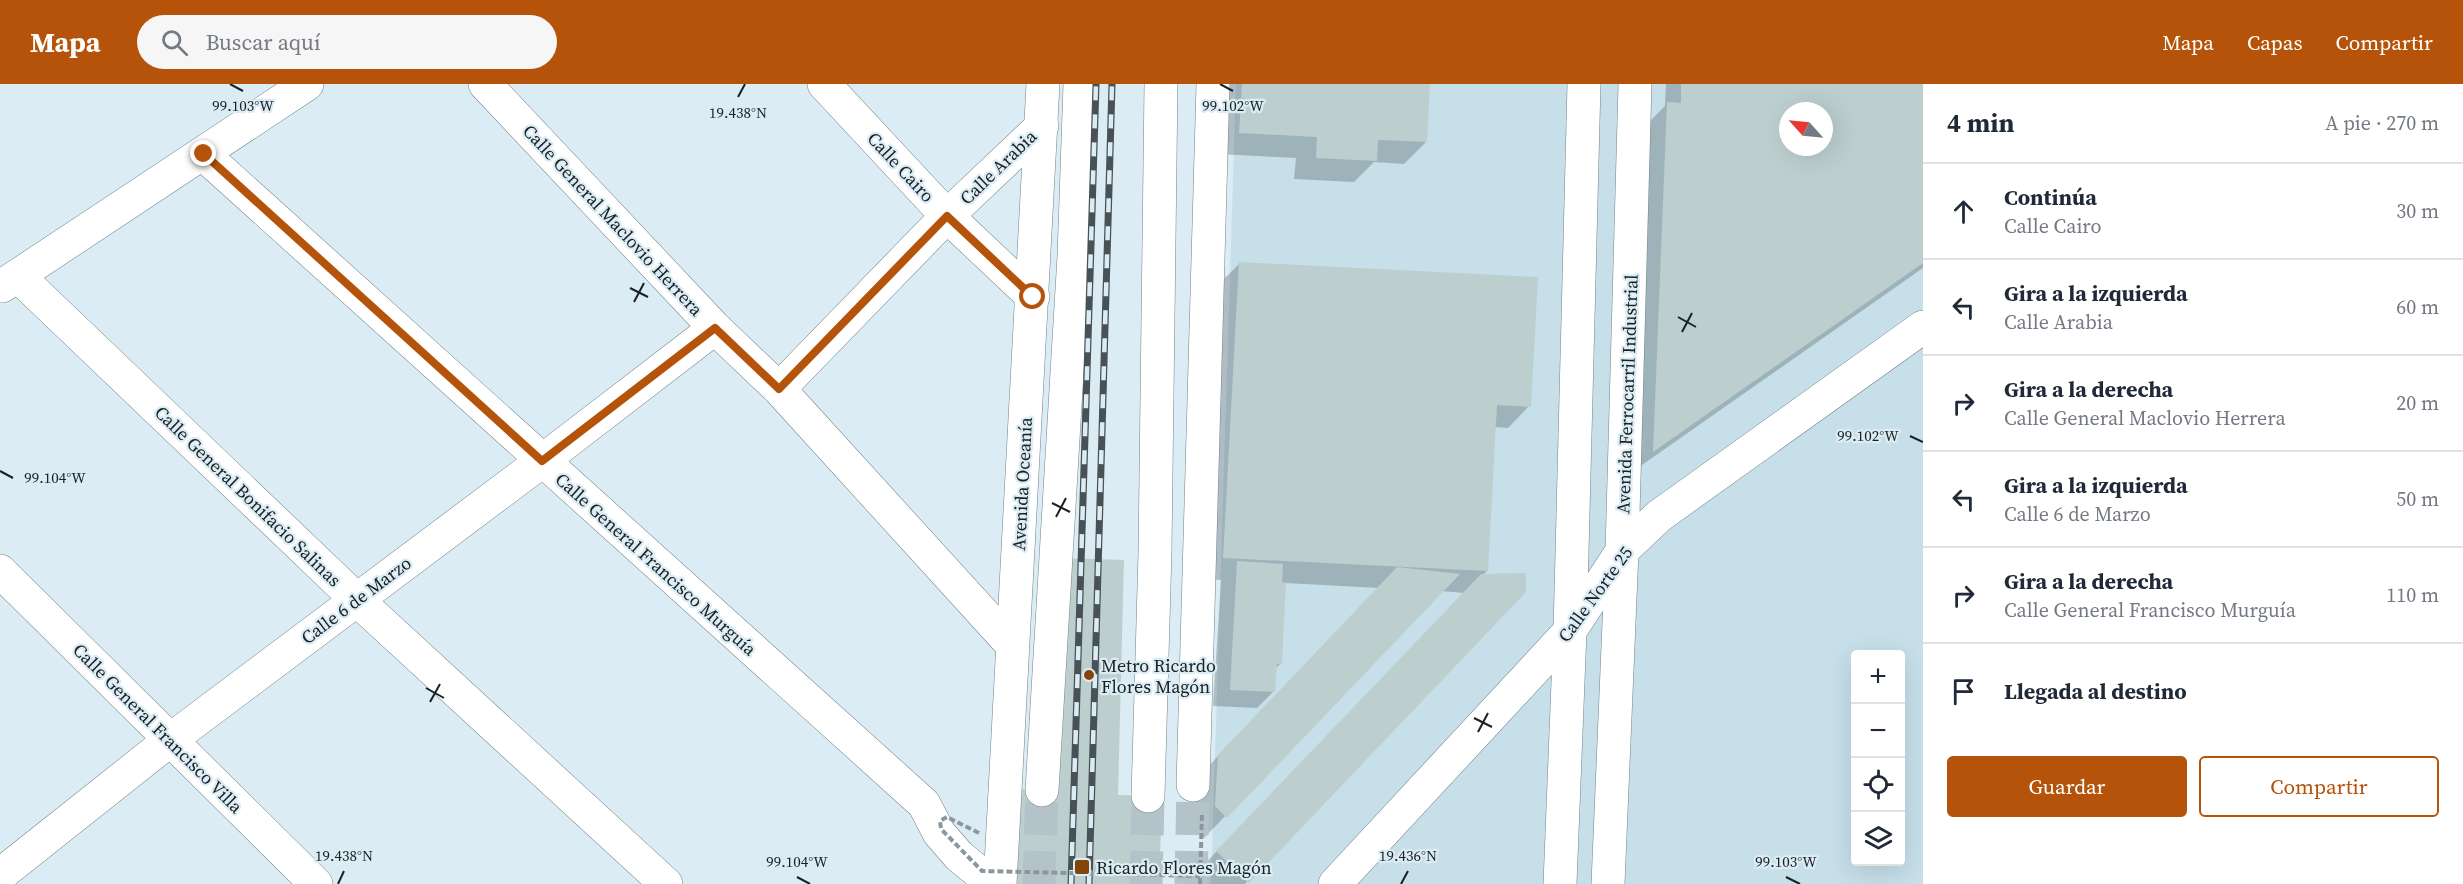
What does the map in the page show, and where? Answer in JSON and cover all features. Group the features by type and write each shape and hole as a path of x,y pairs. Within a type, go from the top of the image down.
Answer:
{"main road":[{"path":"9,281 307,84"},
{"name":"Calle General Maclovio Herrera","path":"485,84 715,328 779,389 1012,645"},
{"name":"Calle Cairo","path":"824,84 947,216 1033,297"},
{"name":"Avenida Oceanía","path":"1000,884 1043,84"},
{"path":"1042,790 1074,256 1080,84"},
{"path":"1148,796 1155,552 1161,84"},
{"path":"1197,797 1213,84"},
{"path":"1560,884 1570,631 1584,84"},
{"name":"Avenida Ferrocarril Industrial","path":"1608,884 1622,551 1635,84"},
{"name":"Calle Arabia","path":"779,389 947,216 1042,126"},
{"name":"Calle General Francisco Murguía","path":"204,154 924,804 939,833 958,856 993,884"},
{"name":"Calle General Bonifacio Salinas","path":"9,281 666,884"},
{"name":"Calle Norte 25","path":"1335,884 1570,631 1622,551 1659,516 1923,327"},
{"name":"Calle 6 de Marzo","path":"0,875 170,740 715,328"},
{"name":"Calle General Francisco Villa","path":"0,571 316,884"}],"path":[{"path":"1197,797 1200,884"},
{"path":"979,833 947,817 940,821 941,829 982,871 1200,876"}],"shaded area":[{"path":"1236,84 1923,84 1923,884 1211,884"}],"building":[{"path":"1242,84 1430,84 1427,142 1378,140 1377,161 1316,158 1317,137 1239,133"},
{"path":"1681,84 1923,84 1923,263 1653,452 1667,102 1681,103"},
{"path":"1239,262 1538,277 1531,407 1497,405 1488,571 1223,558"},
{"name":"Metro Ricardo Flores Magón","path":"1060,558 1124,560 1118,795 1162,796 1159,884 1006,884 1019,789 1054,790"},
{"path":"1237,561 1283,564 1282,582 1286,583 1282,664 1277,664 1275,692 1230,690"},
{"path":"1397,567 1460,574 1227,818 1215,806 1218,755"},
{"path":"1526,573 1526,592 1249,883 1216,851 1481,574"}],"tunnel":[{"path":"1191,884 1193,785"},
{"path":"1039,884 1042,790"},
{"path":"1146,884 1148,796"}],"railway":[{"path":"1071,884 1096,84"},
{"path":"1089,884 1112,84"}],"place":[{"name":"Metro Ricardo Flores Magón","path":"1089,675"},
{"name":"Ricardo Flores Magón","path":"1082,867"}],"route":[{"path":"204,154 542,461 715,328 779,389 947,216 1033,297"}]}
